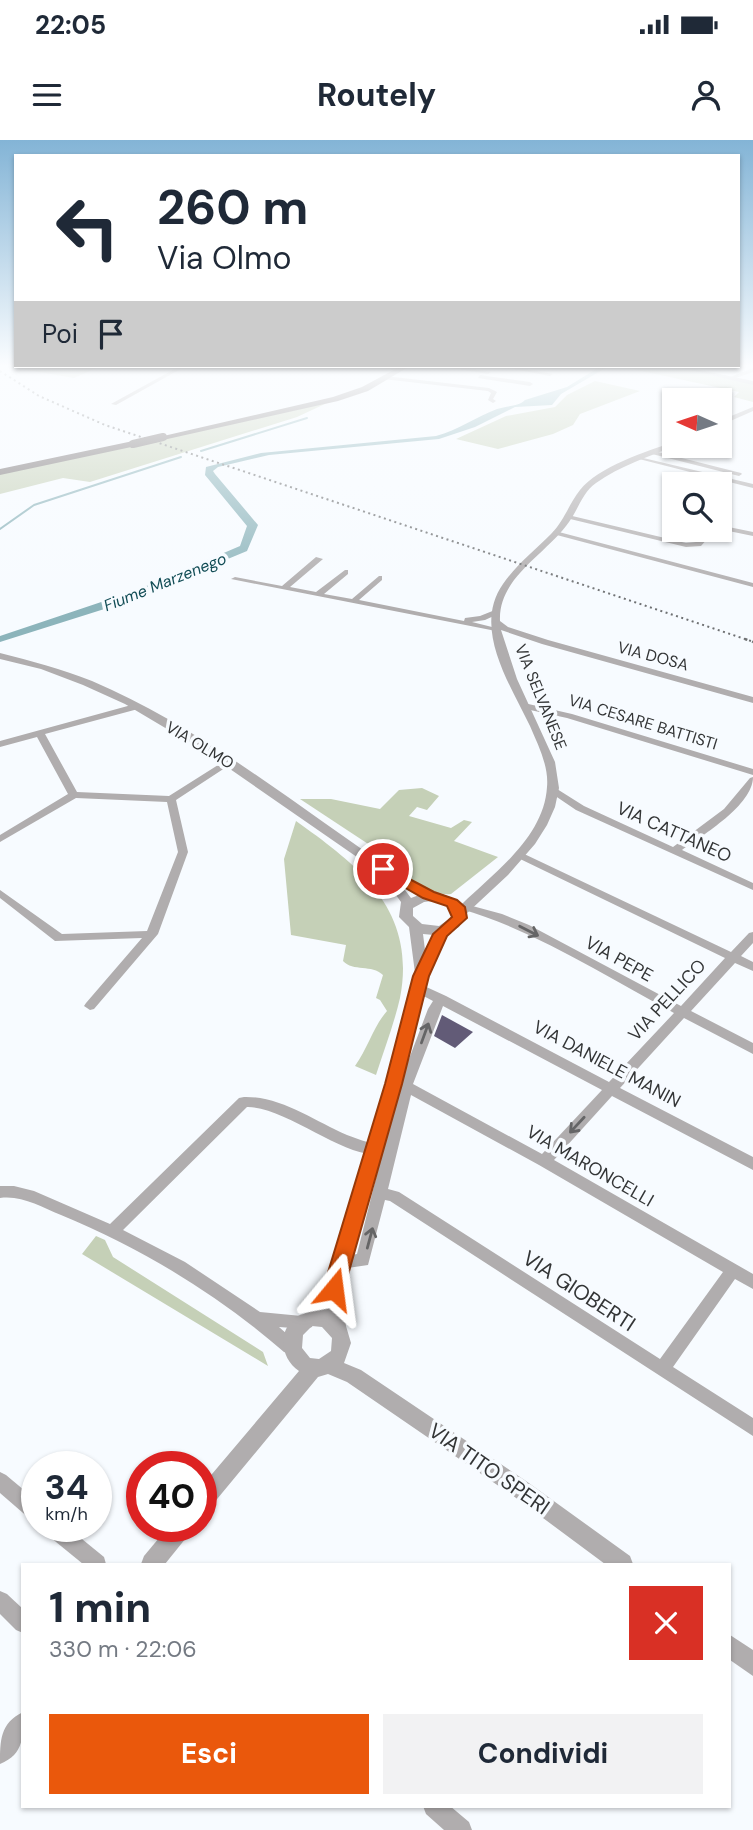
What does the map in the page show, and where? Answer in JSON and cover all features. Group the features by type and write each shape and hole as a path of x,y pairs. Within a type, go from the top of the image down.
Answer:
{"main road":[{"path":"0,472 134,444"}],"street":[{"path":"496,624 499,599 513,578 568,517 576,498 584,488 608,473 662,449"},
{"path":"654,453 753,478"},
{"path":"641,458 753,486"},
{"path":"568,517 662,539"},
{"path":"732,530 753,534"},
{"path":"555,533 753,585"},
{"path":"673,542 686,545 700,542"},
{"path":"284,588 319,559"},
{"path":"319,594 345,572"},
{"path":"354,601 379,578"},
{"path":"235,579 457,620 496,624 525,638"},
{"path":"457,620 482,618 525,638"},
{"name":"VIA SELVANESE","path":"496,624 508,645 524,706 551,767 552,795"},
{"path":"508,645 525,638"},
{"name":"VIA DOSA","path":"525,638 753,699"},
{"name":"VIA OLMO","path":"0,656 60,670 135,707 229,762 383,869 463,910 457,922 445,929 435,943 420,982 381,1193 363,1260 341,1263"},
{"name":"VIA CESARE BATTISTI","path":"524,706 569,716 753,772"},
{"path":"0,744 135,707"},
{"path":"40,733 74,795"},
{"path":"0,839 74,795 171,799 229,762"},
{"path":"674,851 728,811 753,780"},
{"path":"463,910 520,855 538,830 552,795"},
{"name":"VIA CATTANEO","path":"552,795 753,887"},
{"path":"90,1006 152,934 183,852 171,799"},
{"path":"546,812 559,808 580,808"},
{"name":"VIA PELLICO","path":"520,855 753,967"},
{"path":"408,906 418,899 463,896 507,867"},
{"name":"VIA OLMO","path":"383,869 408,906 406,916 415,926 420,982"},
{"path":"0,893 59,938 152,934"},
{"name":"VIA PEPE","path":"463,910 498,916 525,928 753,1049"},
{"path":"415,926 429,930 445,929"},
{"name":"VIA PELLICO","path":"544,1161 753,936"},
{"name":"VIA DANIELE MANIN","path":"420,982 442,999 753,1164"},
{"name":"VIA OLMO","path":"334,1289 373,1149 434,1009 442,999"},
{"name":"VIA MARONCELLI","path":"400,1085 544,1161 753,1282"},
{"path":"113,1230 244,1101 261,1101 344,1142 373,1149"},
{"path":"0,1192 19,1192 113,1230 260,1319 307,1359 338,1357 341,1334"},
{"name":"VIA GIOBERTI","path":"381,1193 394,1196 753,1428"},
{"path":"662,1369 733,1270"},
{"path":"307,1359 293,1334 310,1321 334,1289"},
{"path":"334,1289 341,1334 354,1376"},
{"path":"260,1319 323,1320 341,1334"},
{"path":"217,1483 291,1391 307,1359"},
{"name":"VIA TITO SPERI","path":"307,1359 354,1376 519,1488 621,1563"},
{"path":"0,1481 21,1499"},
{"path":"71,1542 96,1563"},
{"path":"153,1563 170,1542"},
{"path":"0,1601 21,1621"},
{"path":"731,1647 753,1664"},
{"path":"0,1752 21,1726"},
{"path":"436,1808 461,1830"}],"green space":[{"path":"139,444 211,444 90,482 63,478 0,494 0,474"},
{"path":"476,444 517,444 498,449"},
{"path":"422,788 439,796 427,810 417,807 409,816 451,828 464,820 472,822 454,841 498,857 451,894 428,890 413,882 393,868 397,863 300,799 331,799 380,809 399,790"},
{"path":"296,821 341,855 378,893 391,915 400,940 403,967 400,998 376,1075 355,1066 387,1011 376,998 383,975 343,961 346,945 291,935 284,859"},
{"path":"96,1236 105,1240 113,1257 263,1352 268,1366 82,1254"}],"water":[{"name":"Fiume Marzenego","path":"355,444 387,444 269,455 218,467 213,471 215,474 258,525 247,551 117,605 0,642 0,636 137,590 240,546 247,526 205,475 206,467 261,453"}],"building":[{"path":"442,1015 473,1032 455,1048 434,1036"}],"waterway":[{"path":"201,451 224,444"},
{"path":"0,529 34,505 181,457"}],"railway":[{"path":"161,444 751,641"},
{"path":"745,639 753,642"}],"route":[{"path":"334,1289 394,1084 421,976 440,934 457,922 460,913 452,903 428,895 383,869"}]}
